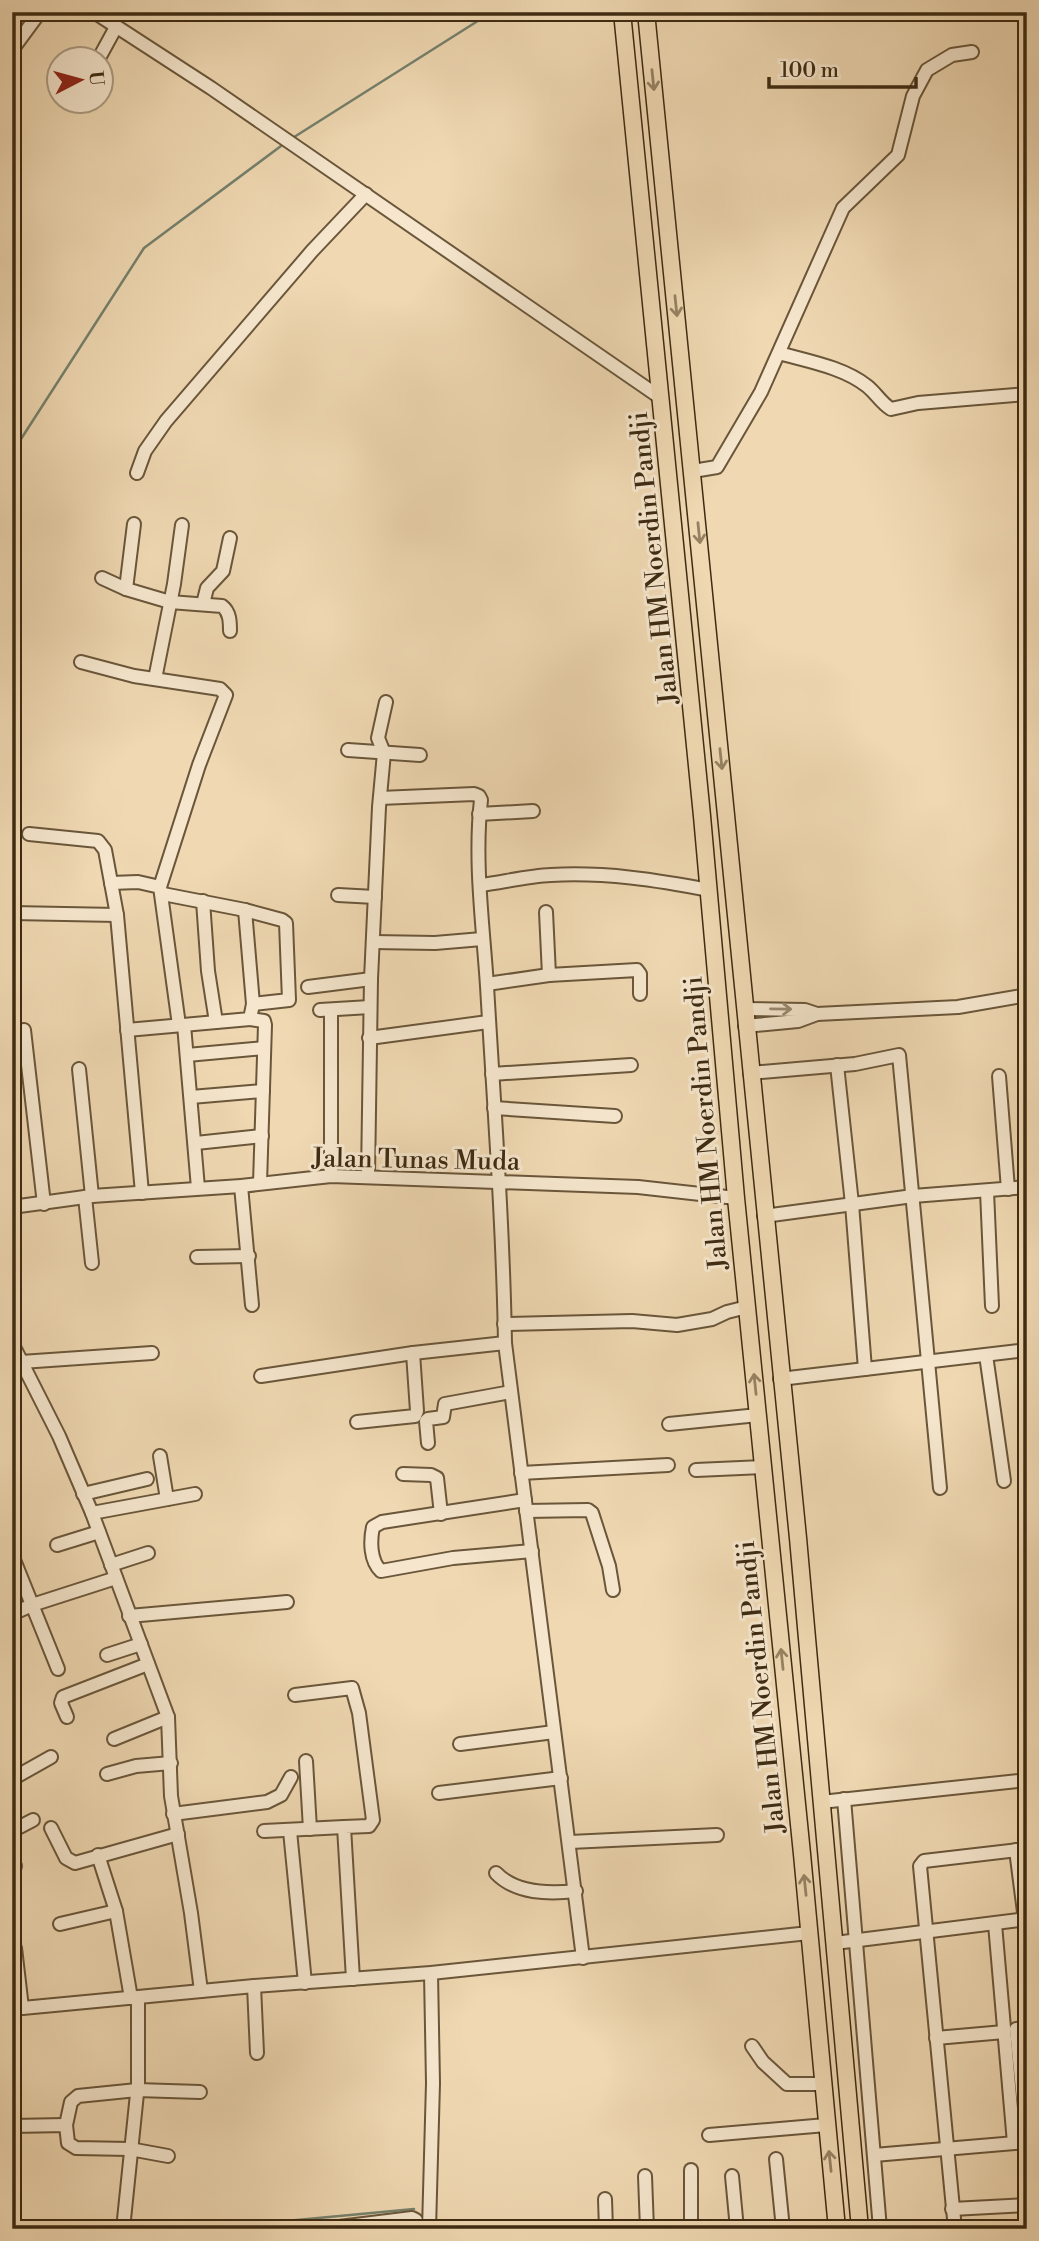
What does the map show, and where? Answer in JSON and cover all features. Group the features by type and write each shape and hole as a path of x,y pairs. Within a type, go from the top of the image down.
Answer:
{"main road":[{"name":"Jalan HM Noerdin Pandji","path":"622,12 662,398 736,1198 837,2229"},
{"name":"Jalan HM Noerdin Pandji","path":"646,12 797,1538 860,2229"},
{"path":"797,1802 811,1807 821,1800"}],"street":[{"path":"12,50 40,12"},
{"path":"94,12 262,123 662,398"},
{"path":"106,46 116,27"},
{"path":"693,471 718,467 761,392 843,208 898,155 913,96 927,69 952,55 972,52"},
{"path":"137,473 145,451 166,421 312,251 366,194"},
{"path":"779,353 846,373 868,386 891,409 918,403 1027,394"},
{"path":"126,589 134,524"},
{"path":"155,679 182,525"},
{"path":"203,604 207,588 223,571 230,538"},
{"path":"102,578 126,589 170,602 222,606 230,620 230,631"},
{"path":"81,663 155,679 220,689 225,692 227,698 199,765 161,890 187,1055 198,1188"},
{"path":"369,1176 370,1007 384,753 378,738 386,702"},
{"path":"348,750 420,755"},
{"path":"380,798 477,794 481,800 479,814 482,939 500,1183 505,1343 583,1958"},
{"path":"479,814 533,810"},
{"path":"29,834 98,841 105,850 117,915 142,1193"},
{"path":"481,885 550,875 601,876 642,878 709,890"},
{"path":"111,883 138,882 286,923 289,1000 253,1004"},
{"path":"338,895 375,897"},
{"path":"203,901 208,971 216,1022"},
{"path":"244,910 253,1004 250,1019"},
{"path":"547,912 549,975"},
{"path":"12,913 117,915"},
{"path":"373,942 435,943 482,939"},
{"path":"486,984 549,975 637,970 640,974 640,994"},
{"path":"307,987 371,979"},
{"path":"745,1017 804,1010 817,1014 958,1007 1027,995"},
{"path":"331,1176 325,1010 370,1007"},
{"path":"127,1030 250,1019 264,1021 260,1183"},
{"path":"369,1038 488,1022"},
{"path":"23,1030 44,1204"},
{"path":"187,1055 264,1048"},
{"path":"750,1073 837,1065 900,1055 940,1489"},
{"path":"492,1074 631,1065"},
{"path":"837,1065 852,1204 864,1369"},
{"path":"79,1069 92,1263"},
{"path":"999,1076 1008,1189"},
{"path":"191,1097 262,1091"},
{"path":"494,1108 615,1116"},
{"path":"196,1143 262,1136"},
{"name":"Jalan Tunas Muda","path":"13,1202 44,1204 88,1197 241,1186 331,1176 638,1188 736,1198"},
{"path":"241,1186 252,1305"},
{"path":"764,1216 913,1196 1027,1187"},
{"path":"987,1191 992,1306"},
{"path":"197,1257 249,1256"},
{"path":"505,1324 632,1321 677,1325 712,1319 747,1307"},
{"path":"12,1343 59,1436 92,1513 167,1717 173,1814 191,1913 201,1991"},
{"path":"261,1376 413,1353 505,1343"},
{"path":"780,1380 1027,1350"},
{"path":"21,1362 152,1353"},
{"path":"357,1422 415,1416 417,1411 413,1353"},
{"path":"986,1355 1004,1481"},
{"path":"428,1443 426,1421 443,1417 445,1404 511,1392"},
{"path":"669,1424 758,1415"},
{"path":"160,1456 167,1499"},
{"path":"522,1473 668,1465"},
{"path":"696,1470 763,1467"},
{"path":"403,1474 432,1475 436,1478 441,1514"},
{"path":"83,1494 147,1479"},
{"path":"92,1513 195,1494"},
{"path":"532,1551 453,1558 380,1571 377,1569 371,1539 373,1527 382,1522 441,1514 526,1505 588,1510 592,1513 609,1566 613,1590"},
{"path":"57,1545 99,1532"},
{"path":"111,1565 148,1553"},
{"path":"12,1555 58,1669"},
{"path":"12,1614 116,1578"},
{"path":"129,1616 287,1602"},
{"path":"107,1655 141,1644"},
{"path":"67,1717 61,1703 63,1697 148,1664"},
{"path":"264,1831 369,1826 373,1820 354,1691 349,1688 295,1695"},
{"path":"114,1739 167,1717"},
{"path":"460,1744 554,1732"},
{"path":"12,1779 51,1757"},
{"path":"306,1761 310,1829"},
{"path":"107,1774 136,1766 171,1763"},
{"path":"173,1814 267,1802 281,1795 290,1777"},
{"path":"439,1793 561,1778"},
{"path":"821,1800 1027,1780"},
{"path":"844,1799 880,2229"},
{"path":"12,1831 33,1820"},
{"path":"344,1827 353,1979"},
{"path":"51,1828 68,1861 84,1862 99,1855 177,1834"},
{"path":"290,1831 305,1983"},
{"path":"569,1842 717,1835"},
{"path":"835,1943 856,1941 927,1932 995,1924 1026,1919 1021,1850 922,1862 920,1870 927,1932 955,2229"},
{"path":"99,1855 116,1911 135,1997 137,2090 123,2229"},
{"path":"496,1873 505,1882 527,1890 554,1894 576,1891"},
{"path":"61,1924 116,1911"},
{"path":"995,1924 1004,2032 1022,2138"},
{"path":"15,1948 17,2009 254,1986 431,1973 809,1933"},
{"path":"429,2229 433,2083 431,1973"},
{"path":"254,1986 257,2053"},
{"path":"1022,2138 1016,2029 1027,2028"},
{"path":"936,2038 1004,2032"},
{"path":"752,2046 763,2062 787,2084 823,2084"},
{"path":"168,2156 130,2149 71,2146 68,2143 66,2125 71,2102 78,2096 137,2090 200,2092"},
{"path":"709,2135 826,2124"},
{"path":"12,2126 66,2125"},
{"path":"874,2155 947,2149 1022,2138"},
{"path":"776,2159 783,2229"},
{"path":"691,2170 691,2229"},
{"path":"645,2176 648,2229"},
{"path":"733,2176 737,2229"},
{"path":"605,2199 606,2229"},
{"path":"953,2209 1027,2205"},
{"path":"233,2229 323,2229 369,2226 412,2218 416,2220 418,2229"}],"waterway":[{"path":"291,139 492,12"},
{"path":"12,453 144,248 285,143"},
{"path":"286,2221 414,2209"},
{"path":"210,2229 231,2227"}]}
